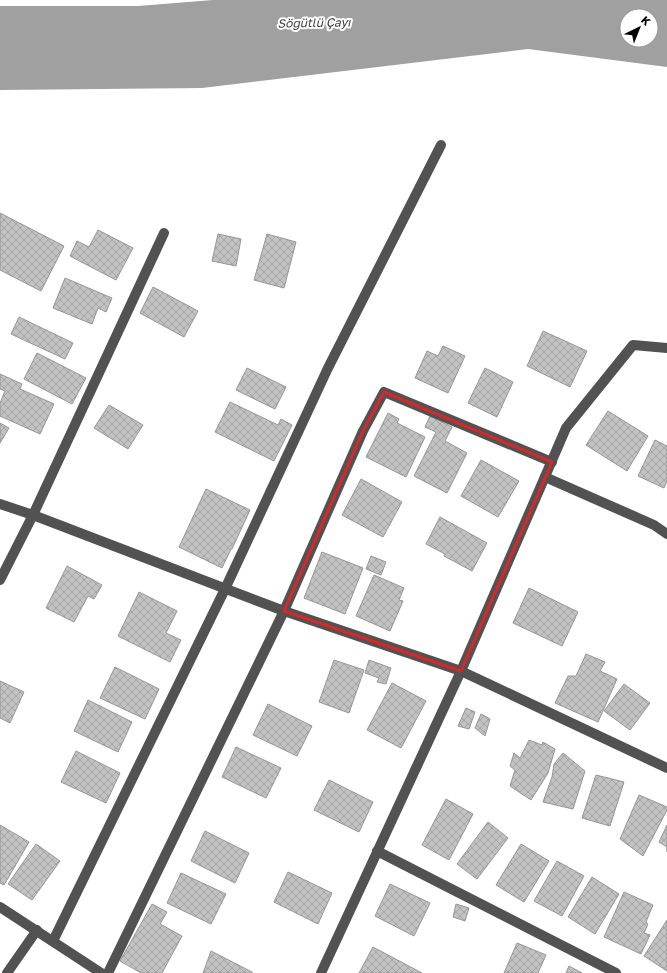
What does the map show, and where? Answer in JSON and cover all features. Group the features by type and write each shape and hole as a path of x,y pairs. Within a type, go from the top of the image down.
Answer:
{"street":[{"path":"53,941 225,589 328,368 441,145"},
{"path":"0,580 33,515 164,233"},
{"path":"321,973 461,672 566,428 633,345 667,348"},
{"path":"108,973 284,611 363,431 384,392 552,462"},
{"path":"545,477 654,525 667,534"},
{"path":"0,504 33,515 284,611 461,672 667,768"},
{"path":"377,851 616,973"},
{"path":"0,907 101,973"},
{"path":"7,973 37,930"}],"highlighted area":[{"path":"384,392 552,462 461,671 284,611 363,431"}],"water":[{"name":"Söğütlü Çayı","path":"213,0 667,0 667,67 528,49 202,88 0,90 0,6 138,6"}],"building":[{"path":"0,213 64,246 41,291 0,270"},
{"path":"98,230 133,248 116,280 70,256 77,241 89,247"},
{"path":"218,234 241,239 236,266 212,261"},
{"path":"267,234 296,242 284,288 254,280"},
{"path":"65,278 112,298 106,312 98,308 92,324 53,308"},
{"path":"153,287 198,311 184,337 140,313"},
{"path":"19,317 73,343 65,359 11,334"},
{"path":"543,331 587,351 570,387 527,366"},
{"path":"443,346 465,356 448,393 415,378 427,351 438,356"},
{"path":"37,353 86,378 72,404 24,379"},
{"path":"247,368 286,387 275,409 236,390"},
{"path":"485,368 513,382 497,417 468,403"},
{"path":"0,374 22,384 20,389 54,404 40,434 0,416 0,403 5,391 0,389"},
{"path":"230,402 278,425 281,419 292,425 274,461 215,432"},
{"path":"109,405 143,425 128,449 94,428"},
{"path":"608,411 648,436 627,471 586,445"},
{"path":"388,413 399,419 397,423 425,437 406,477 366,457"},
{"path":"430,416 452,427 445,441 467,453 447,493 414,476 436,432 425,427"},
{"path":"0,423 9,428 0,443"},
{"path":"655,440 667,446 667,481 664,488 638,476"},
{"path":"481,460 519,481 498,517 461,496"},
{"path":"361,479 402,502 383,537 342,515"},
{"path":"206,489 250,510 222,568 179,547"},
{"path":"440,517 487,543 472,571 444,556 445,554 426,544"},
{"path":"322,552 363,568 345,614 304,598"},
{"path":"371,556 386,562 381,575 366,569"},
{"path":"67,566 102,585 94,599 88,596 74,622 46,608"},
{"path":"374,575 404,588 399,600 403,601 390,631 356,616"},
{"path":"529,588 578,612 562,646 513,623"},
{"path":"139,592 177,611 166,633 181,640 170,662 118,636"},
{"path":"586,654 605,662 600,671 617,679 598,722 555,703 568,676 576,676"},
{"path":"334,660 364,670 349,713 319,702"},
{"path":"369,660 391,668 386,684 377,682 379,678 365,673"},
{"path":"115,667 159,689 145,719 100,698"},
{"path":"0,681 24,692 10,723 0,718"},
{"path":"392,683 426,701 401,748 367,730"},
{"path":"624,684 650,703 630,730 604,711"},
{"path":"88,700 132,722 118,752 74,731"},
{"path":"268,704 312,726 297,756 253,735"},
{"path":"466,708 475,712 469,729 458,726"},
{"path":"481,714 490,719 485,736 475,728"},
{"path":"529,740 542,745 543,742 555,749 548,773 531,800 510,786 515,770 510,766 514,753 520,758"},
{"path":"236,747 281,768 266,798 222,777"},
{"path":"76,751 120,773 106,803 61,782"},
{"path":"563,753 585,771 573,809 543,802 552,777 554,764"},
{"path":"596,775 624,782 610,826 582,818"},
{"path":"329,780 373,802 359,832 314,810"},
{"path":"639,795 667,807 667,810 643,856 620,839"},
{"path":"446,799 473,814 449,860 422,845"},
{"path":"488,822 508,838 477,879 457,864"},
{"path":"0,825 29,842 4,885 0,883"},
{"path":"667,825 667,847 659,842"},
{"path":"205,831 249,853 235,883 191,861"},
{"path":"36,844 60,861 32,900 8,884"},
{"path":"521,844 549,861 524,902 496,885"},
{"path":"557,861 584,876 562,916 534,901"},
{"path":"288,872 332,893 318,924 274,902"},
{"path":"181,873 226,894 211,924 167,903"},
{"path":"592,877 619,894 595,934 568,917"},
{"path":"390,884 430,903 414,936 375,916"},
{"path":"624,892 653,905 646,922 648,924 644,933 650,935 641,954 604,937"},
{"path":"152,904 167,912 160,924 182,936 162,973 141,973 120,961"},
{"path":"456,904 469,908 465,921 453,917"},
{"path":"667,920 667,971 644,956"},
{"path":"517,943 546,955 538,973 504,973"},
{"path":"373,947 422,973 359,973"},
{"path":"211,951 252,972 252,973 203,973"},
{"path":"569,966 582,973 566,973"}]}
